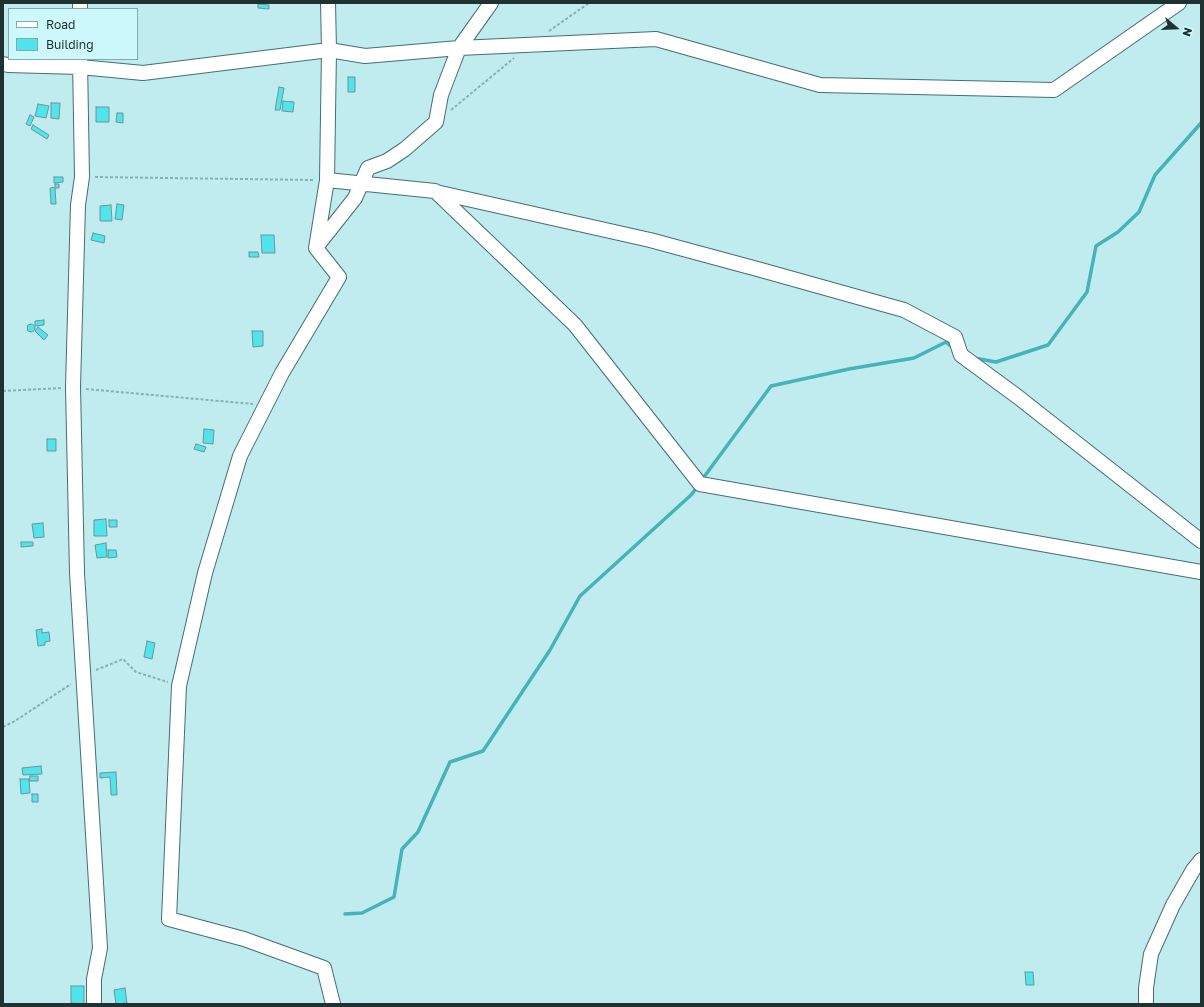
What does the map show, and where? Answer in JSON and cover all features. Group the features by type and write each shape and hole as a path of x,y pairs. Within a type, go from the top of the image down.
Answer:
{"street":[{"path":"328,3 329,50 327,180 316,248 339,277 282,373 240,456 205,573 179,686 169,919 244,939 324,968 333,1004"},
{"path":"316,248 355,198 368,168 387,161 405,149 436,122 441,95 459,48 491,3"},
{"path":"3,64 80,63 143,73 329,50 365,56 459,48 656,39 820,85 1054,90 1179,3"},
{"path":"80,63 82,177 78,205 73,388 77,573 100,948 94,979 94,1004"},
{"path":"327,180 435,191 650,240 904,310 955,338 961,355 1018,397 1201,541"},
{"path":"435,191 575,325 700,484 1201,572"},
{"path":"1146,1004 1146,988 1151,954 1173,905 1193,870 1201,860"}],"path":[{"path":"436,122 531,45 589,3"},
{"path":"82,177 327,180"},
{"path":"3,391 73,388 266,405"},
{"path":"3,727 15,721 84,676 123,659 136,672 179,686"}],"building":[{"path":"258,4 269,5 269,9 258,8"},
{"path":"348,77 355,77 355,92 348,92"},
{"path":"279,87 284,88 280,110 275,110"},
{"path":"283,101 294,102 293,112 282,111"},
{"path":"51,103 60,103 59,119 51,118"},
{"path":"38,104 49,106 46,118 35,116"},
{"path":"96,107 109,107 109,122 96,122"},
{"path":"117,113 123,113 123,123 116,122"},
{"path":"30,115 34,117 30,126 26,124"},
{"path":"33,125 49,135 47,139 31,129"},
{"path":"54,177 63,177 63,182 54,183"},
{"path":"55,184 59,184 59,188 55,188 56,204 51,204 50,188 55,187"},
{"path":"117,204 124,205 122,220 115,219"},
{"path":"111,205 112,221 100,221 100,206"},
{"path":"93,233 105,236 104,243 91,240"},
{"path":"261,235 274,235 275,253 262,253"},
{"path":"249,252 258,252 259,257 249,257"},
{"path":"44,320 44,325 35,326 35,321"},
{"path":"29,324 33,324 35,328 33,332 29,332 27,330 27,326"},
{"path":"38,327 48,335 44,340 35,331"},
{"path":"252,331 263,331 263,346 253,347"},
{"path":"204,429 214,430 213,444 203,443"},
{"path":"47,439 56,439 56,451 47,451"},
{"path":"196,444 206,447 204,452 194,449"},
{"path":"106,519 107,536 94,536 94,520"},
{"path":"109,520 117,520 117,527 109,527"},
{"path":"43,523 44,537 34,538 32,524"},
{"path":"21,542 33,542 33,546 21,547"},
{"path":"106,543 107,557 97,558 95,545"},
{"path":"108,550 116,550 117,557 108,558"},
{"path":"42,629 42,633 49,632 50,641 45,642 45,645 38,646 36,630"},
{"path":"147,641 155,643 152,659 144,657"},
{"path":"41,766 42,774 23,775 22,768"},
{"path":"116,772 117,795 111,795 110,777 100,778 100,773"},
{"path":"30,776 38,776 38,781 29,781"},
{"path":"20,779 29,779 30,793 21,794"},
{"path":"32,794 38,794 38,802 32,802"},
{"path":"1025,972 1033,972 1034,985 1026,985"},
{"path":"71,986 84,986 84,1004 71,1003"},
{"path":"125,988 127,1003 116,1004 114,990"}],"waterway":[{"path":"974,358 996,362 1048,345 1087,292 1096,246 1118,232 1139,212 1155,175 1201,123"},
{"path":"701,481 771,386 849,369 914,358 946,342 954,349"},
{"path":"345,914 362,913 394,897 402,849 418,832 450,762 483,751 550,650 580,596 691,495 698,486"}]}
